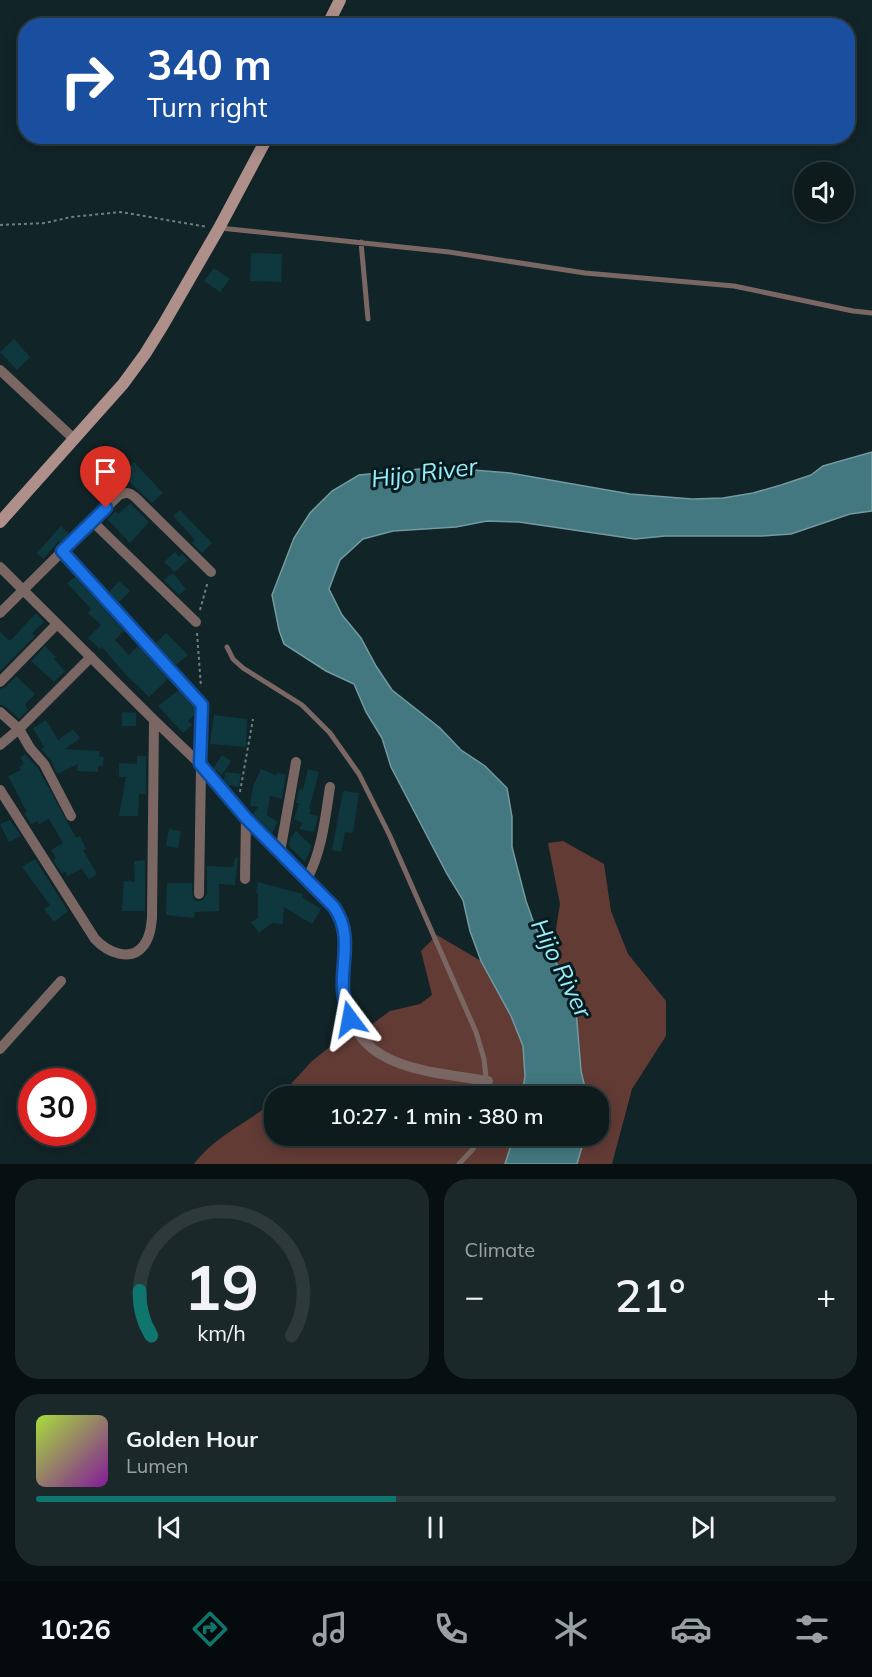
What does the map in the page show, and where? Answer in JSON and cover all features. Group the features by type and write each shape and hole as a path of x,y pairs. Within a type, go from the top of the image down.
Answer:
{"main road":[{"path":"331,18 340,0"},
{"path":"0,522 123,384 145,354 219,228 264,144"}],"street":[{"path":"0,370 74,439"},
{"path":"0,613 124,492 130,493 211,573"},
{"path":"93,522 196,622"},
{"path":"62,551 202,705 199,894"},
{"path":"0,567 200,764 246,818 334,907 342,918 345,928 343,989 345,1004 360,1037 375,1052 393,1063 436,1073 488,1081"},
{"path":"0,681 57,624"},
{"path":"0,745 91,657"},
{"path":"0,712 19,729 30,748 44,764 71,816"},
{"path":"0,790 95,939 111,952 125,955 136,952 143,947 148,938 152,918 153,720"},
{"path":"280,852 296,762"},
{"path":"307,879 318,850 330,788"},
{"path":"245,879 246,818"},
{"path":"2,1041 61,981"}],"lane":[{"path":"219,228 449,252 585,273 734,286 872,313"},
{"path":"361,242 368,319"},
{"path":"227,647 233,658 243,668 302,705 330,733 359,774 389,834 472,1023 484,1059 488,1086"},
{"path":"459,1164 475,1146"}],"path":[{"path":"0,225 45,223 71,217 121,212 219,228"},
{"path":"202,705 196,622 211,573"},
{"path":"237,807 253,719"}],"shaded area":[{"path":"563,841 604,864 611,911 628,954 666,1001 666,1036 632,1089 612,1164 577,1164 582,1146 609,1146 609,1086 585,1086 581,1071 576,1010 567,981 552,954 560,904 548,843"},
{"path":"437,935 481,961 511,1016 523,1046 524,1086 289,1086 312,1061 336,1042 364,1030 390,1011 420,1004 432,995 421,951"},
{"path":"264,1109 264,1146 511,1146 505,1164 194,1164 211,1145"}],"water":[{"name":"Hijo River","path":"872,452 872,511 850,514 791,534 761,536 665,536 635,539 519,522 487,521 456,527 393,531 363,539 340,560 329,589 342,615 361,638 392,690 440,728 461,750 485,766 507,788 512,817 512,847 526,901 536,929 567,981 576,1010 581,1071 585,1086 524,1086 523,1046 511,1016 481,961 470,931 463,900 391,767 382,738 366,712 354,684 326,671 284,644 272,595 294,538 310,513 332,491 359,475 449,468 510,473 630,494 692,499 723,498 753,493 811,475 823,466"},
{"path":"511,1146 582,1146 577,1164 505,1164"}],"building":[{"path":"251,253 282,254 281,282 250,281"},
{"path":"214,268 230,279 220,292 204,281"},
{"path":"14,339 30,357 17,370 0,352"},
{"path":"134,462 163,493 152,503 121,474"},
{"path":"108,468 118,477 108,488 98,478"},
{"path":"130,503 149,522 130,543 107,519 116,511 118,514"},
{"path":"180,510 212,543 202,553 192,543 195,540 173,516"},
{"path":"61,526 69,534 60,543 59,541 43,559 37,553"},
{"path":"175,552 179,557 182,554 188,560 175,572 164,562"},
{"path":"173,573 186,589 179,595 164,580"},
{"path":"75,577 124,631 115,640 129,655 138,646 168,679 149,697 102,647 100,649 88,638 101,625 88,613 91,609 67,583"},
{"path":"119,581 130,591 119,602 109,592"},
{"path":"36,613 44,622 32,633 35,636 0,671 0,632 10,641"},
{"path":"166,633 188,655 176,665 156,643"},
{"path":"45,646 65,671 54,682 31,661"},
{"path":"16,676 35,694 25,704 28,710 19,719 5,706 0,705 0,689"},
{"path":"179,690 194,708 194,715 188,721 192,725 183,733 158,706"},
{"path":"122,712 136,713 136,726 122,726"},
{"path":"214,715 247,719 246,747 210,744"},
{"path":"46,720 58,740 73,729 80,738 65,749 100,751 99,756 104,757 103,766 98,766 98,772 77,771 78,764 57,774 51,760 41,749 44,747 33,728"},
{"path":"25,754 38,768 76,838 80,836 86,849 83,850 97,874 89,879 82,869 67,876 65,871 62,874 53,860 56,858 51,850 63,843 49,819 39,824 38,821 31,824 24,813 27,812 8,776 21,770 19,767 24,764 20,758"},
{"path":"222,755 231,761 222,775 213,768"},
{"path":"137,756 146,756 146,794 139,794 138,816 119,816 126,777 119,777 119,763 137,764"},
{"path":"261,769 276,775 277,773 286,775 282,799 270,796 267,815 278,822 272,833 253,814 258,807 250,806 253,786"},
{"path":"308,769 319,772 309,809 311,810 309,814 318,816 314,832 299,829 303,823 294,819 299,803 296,803 299,789 303,790"},
{"path":"225,772 241,774 239,787 228,785 224,781"},
{"path":"343,791 359,793 353,833 345,832 341,852 332,850"},
{"path":"10,820 21,836 9,842 0,824"},
{"path":"169,829 181,831 178,848 166,846"},
{"path":"296,831 312,846 305,862 289,846 290,839"},
{"path":"235,858 238,858 235,885 219,884 219,911 195,912 194,918 166,915 167,883 192,883 193,898 196,901 202,901 207,894 207,866 233,867"},
{"path":"35,859 68,911 54,922 44,909 50,905 22,867"},
{"path":"145,860 145,911 122,911 124,881 135,882 134,861"},
{"path":"258,882 303,894 302,897 321,909 312,924 284,907 283,924 272,923 259,933 251,922 258,918 258,893 256,893"}],"route":[{"path":"106,508 62,551 202,705 200,764 246,818 334,907 342,918 345,928 343,989 350,1019"}]}
